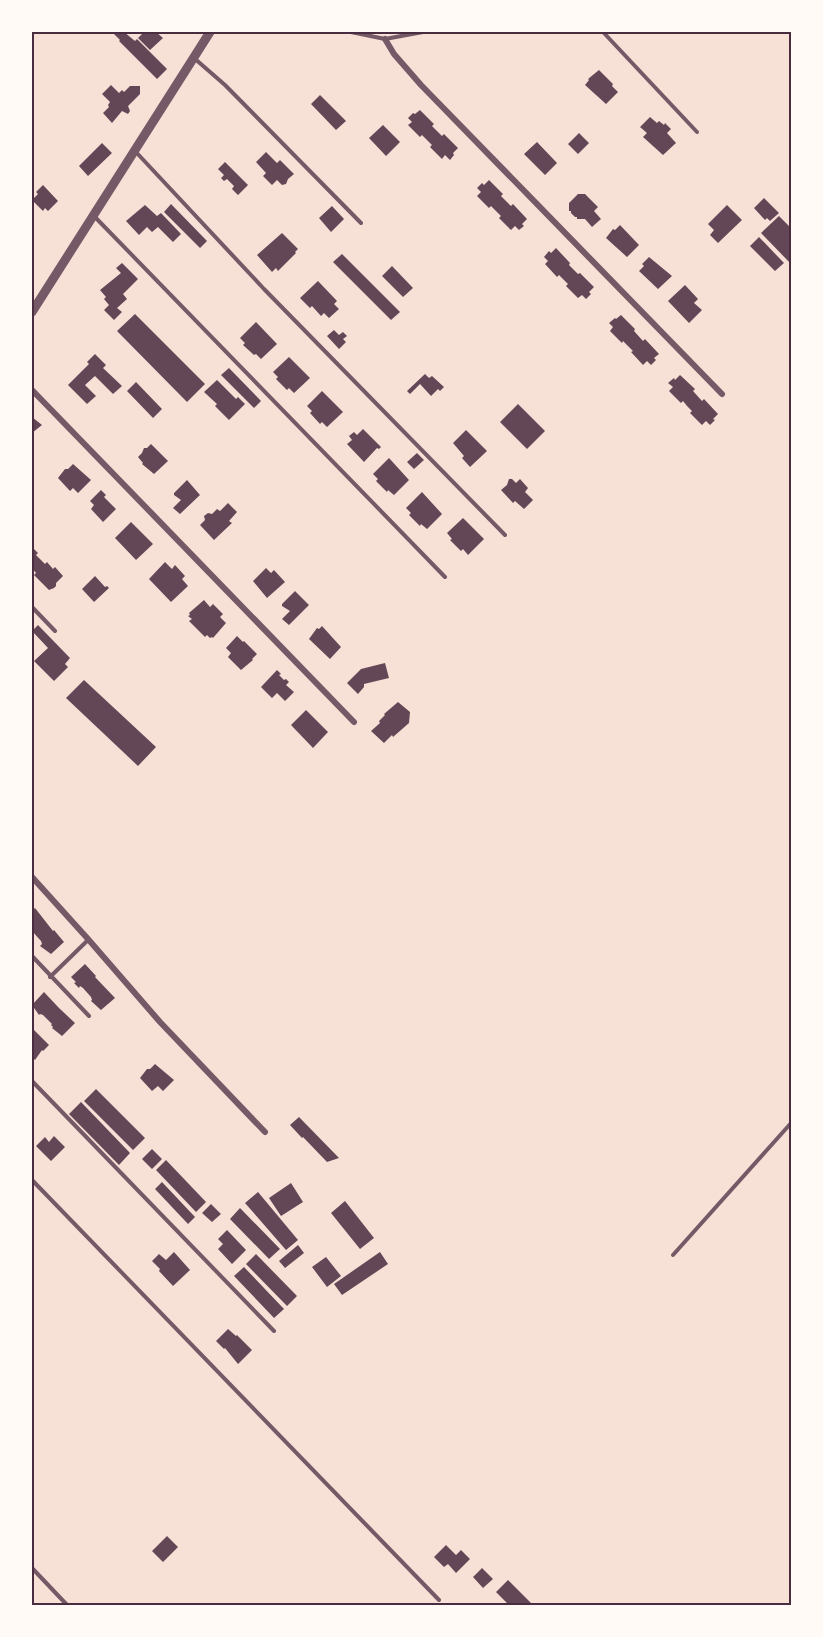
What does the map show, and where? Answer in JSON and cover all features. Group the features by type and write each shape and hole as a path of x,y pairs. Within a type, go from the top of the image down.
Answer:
{"street":[{"path":"32,312 210,32"},
{"path":"385,39 394,54 420,85 722,394"},
{"path":"32,390 354,722"},
{"path":"32,878 160,1022 265,1132"}],"lane":[{"path":"351,32 385,39 423,32"},
{"path":"603,32 697,132"},
{"path":"194,57 225,85 361,223"},
{"path":"135,151 264,289 505,535"},
{"path":"94,215 445,578"},
{"path":"32,607 55,631"},
{"path":"50,977 88,939"},
{"path":"32,956 89,1016"},
{"path":"32,1081 274,1331"},
{"path":"673,1255 792,1122"},
{"path":"32,1180 439,1600"},
{"path":"32,1568 68,1605"}],"building":[{"path":"112,32 124,32 135,41 137,39 167,69 157,79"},
{"path":"141,32 156,32 163,38 150,50 138,38 143,33"},
{"path":"599,70 618,92 606,104 585,85 588,79"},
{"path":"111,85 119,93 122,90 124,92 130,86 140,86 140,94 128,106 130,111 128,114 122,111 112,123 103,113 109,107 110,102 102,94"},
{"path":"320,95 346,121 336,130 311,104"},
{"path":"420,110 442,136 444,134 458,148 450,160 445,155 442,159 422,135 420,137 408,125 412,122 408,118"},
{"path":"650,117 657,123 659,121 664,125 665,123 671,129 667,133 676,143 663,155 643,137 647,133 640,127"},
{"path":"383,125 400,142 386,156 369,138"},
{"path":"579,133 589,143 578,154 568,144"},
{"path":"537,142 557,163 545,175 524,154"},
{"path":"102,143 112,153 88,176 79,166"},
{"path":"266,152 277,163 280,160 294,174 286,184 282,185 277,180 272,185 263,176 266,173 256,162"},
{"path":"225,162 248,185 238,195 232,189 234,186 227,179 224,181 221,178 224,175 218,169"},
{"path":"489,180 503,194 501,196 511,206 513,204 527,219 519,230 515,226 511,230 491,206 489,208 477,196 481,192 477,188"},
{"path":"43,185 58,201 48,211 45,208 43,211 32,200"},
{"path":"578,194 585,194 598,207 594,211 601,219 592,227 585,219 577,219 569,211 569,203"},
{"path":"764,198 779,213 770,221 767,218 765,220 754,208"},
{"path":"171,204 207,241 200,248 164,212"},
{"path":"145,205 157,216 161,213 181,234 173,242 158,227 152,232 147,227 139,235 126,221"},
{"path":"727,205 742,220 718,243 710,235 714,230 708,224"},
{"path":"332,206 344,219 331,232 319,218"},
{"path":"779,216 792,229 792,265 761,233"},
{"path":"620,225 639,245 627,257 606,238 613,229 615,230"},
{"path":"282,233 298,249 278,271 276,268 272,272 257,255"},
{"path":"759,237 784,263 775,271 750,246"},
{"path":"556,248 570,263 569,265 594,287 586,299 582,295 578,298 566,286 568,284 559,275 557,277 545,264 548,261 544,257"},
{"path":"342,254 400,312 391,320 333,262"},
{"path":"649,257 672,276 658,289 639,271"},
{"path":"122,263 138,279 123,294 127,299 117,308 122,312 114,320 104,310 109,305 100,290 121,273 116,268"},
{"path":"392,266 413,288 403,297 382,276"},
{"path":"318,281 337,301 334,304 339,309 329,318 324,313 321,316 300,298"},
{"path":"685,285 698,299 694,303 702,310 689,323 668,301"},
{"path":"135,314 205,384 187,402 117,331"},
{"path":"621,315 643,341 645,339 659,354 651,365 647,361 643,365 631,352 633,351 610,331 613,327 609,323"},
{"path":"256,322 277,344 261,359 243,345 245,343 240,338"},
{"path":"334,330 339,335 343,332 347,336 343,339 346,342 339,349 327,336"},
{"path":"95,354 106,365 103,368 122,386 113,394 95,376 85,385 96,396 87,404 68,385 89,364 87,362"},
{"path":"289,357 310,378 294,393 289,388 287,390 276,379 278,377 273,372"},
{"path":"229,368 261,401 254,408 221,375"},
{"path":"425,374 429,378 432,376 444,387 431,396 420,384 410,394 407,391"},
{"path":"680,375 695,389 693,391 702,401 704,399 718,414 710,425 706,421 702,425 690,413 692,411 683,401 681,403 669,391 673,387 668,383"},
{"path":"217,380 236,399 238,397 245,404 229,420 204,392"},
{"path":"136,382 162,409 153,418 127,391"},
{"path":"322,391 343,412 327,427 322,422 320,424 307,406"},
{"path":"518,404 545,431 527,449 500,422"},
{"path":"32,417 42,425 32,433"},
{"path":"363,429 381,447 377,448 364,462 347,444 352,440 349,436 354,432 357,435"},
{"path":"466,430 487,451 470,467 453,443"},
{"path":"151,444 168,461 154,474 142,464 138,457 144,448"},
{"path":"417,453 424,460 414,469 407,462"},
{"path":"389,458 409,480 394,495 388,490 387,492 376,481 378,479 373,474"},
{"path":"73,464 91,480 78,493 73,488 70,491 58,478 65,469"},
{"path":"509,479 516,483 520,479 528,488 525,492 533,500 524,509 515,501 513,503 501,490 507,485"},
{"path":"187,480 200,495 180,514 173,508 181,500 174,493"},
{"path":"101,490 106,495 104,497 116,509 103,522 91,509 94,505 90,501"},
{"path":"422,492 442,514 427,529 421,524 420,526 409,515 411,513 406,508"},
{"path":"228,503 237,512 229,521 232,523 214,540 200,525 205,520 204,516 208,513 212,514 217,509 220,511"},
{"path":"463,518 484,539 468,555 450,540 452,539 447,533"},
{"path":"131,522 153,544 136,560 115,538"},
{"path":"32,547 45,564 47,562 53,569 55,567 63,576 54,588 49,590 34,575 36,573 32,568"},
{"path":"165,562 172,569 175,565 185,576 182,579 188,586 171,602 149,579"},
{"path":"266,568 271,573 274,570 285,582 267,598 253,581"},
{"path":"95,576 105,587 109,588 94,602 82,589"},
{"path":"295,591 309,605 289,625 282,619 290,611 282,604"},
{"path":"204,600 210,607 213,604 223,614 220,617 226,623 213,638 207,635 205,637 189,621 192,619 188,616 189,613"},
{"path":"38,625 70,658 65,664 68,667 54,681 34,661 48,648 32,631"},
{"path":"322,626 341,647 330,659 309,639 317,628"},
{"path":"237,636 257,654 241,670 228,657 231,653 226,648"},
{"path":"385,663 389,678 364,684 358,694 347,683 361,669"},
{"path":"277,670 284,680 289,682 286,685 294,692 285,701 277,693 272,698 261,687"},
{"path":"84,680 156,747 138,766 66,698"},
{"path":"398,702 410,712 409,723 384,743 371,731 380,723 384,714"},
{"path":"306,710 328,732 313,748 291,725"},
{"path":"35,908 64,942 51,954 40,946 41,941 32,931 32,911"},
{"path":"85,964 115,998 101,1010 91,1001 91,997 83,988 80,986 79,988 74,983 76,982 71,977"},
{"path":"44,992 75,1023 62,1036 52,1028 52,1024 43,1015 39,1015 32,1005"},
{"path":"33,1029 49,1045 35,1060 32,1057"},
{"path":"155,1064 174,1080 163,1091 158,1086 152,1091 140,1078 147,1069"},
{"path":"96,1089 145,1138 133,1150 84,1101"},
{"path":"81,1102 130,1153 119,1165 69,1114"},
{"path":"299,1117 339,1158 327,1162 302,1138 290,1125"},
{"path":"54,1136 65,1147 51,1161 36,1146 45,1137 49,1142"},
{"path":"152,1149 162,1159 152,1169 142,1159"},
{"path":"166,1160 206,1202 196,1212 156,1170"},
{"path":"162,1182 195,1217 188,1224 155,1189"},
{"path":"291,1183 303,1202 281,1216 269,1198"},
{"path":"258,1192 298,1240 286,1250 245,1203"},
{"path":"345,1201 374,1238 360,1249 331,1213"},
{"path":"211,1204 221,1214 212,1222 202,1213"},
{"path":"240,1208 280,1249 269,1259 230,1219"},
{"path":"227,1230 246,1250 232,1264 218,1249 223,1244 218,1239"},
{"path":"298,1245 304,1253 285,1268 279,1261"},
{"path":"174,1252 190,1270 173,1286 152,1261 159,1254 166,1260"},
{"path":"380,1252 388,1264 342,1295 334,1284"},
{"path":"256,1254 297,1296 287,1306 246,1264"},
{"path":"326,1257 341,1276 327,1287 312,1267"},
{"path":"244,1267 284,1309 274,1318 234,1276"},
{"path":"228,1329 252,1350 238,1364 216,1341"},
{"path":"167,1536 178,1547 163,1562 152,1551"},
{"path":"446,1545 456,1555 461,1550 470,1559 456,1573 448,1564 444,1567 434,1557"},
{"path":"482,1568 493,1579 483,1588 473,1577"},
{"path":"508,1580 533,1605 509,1605 496,1592"}]}
